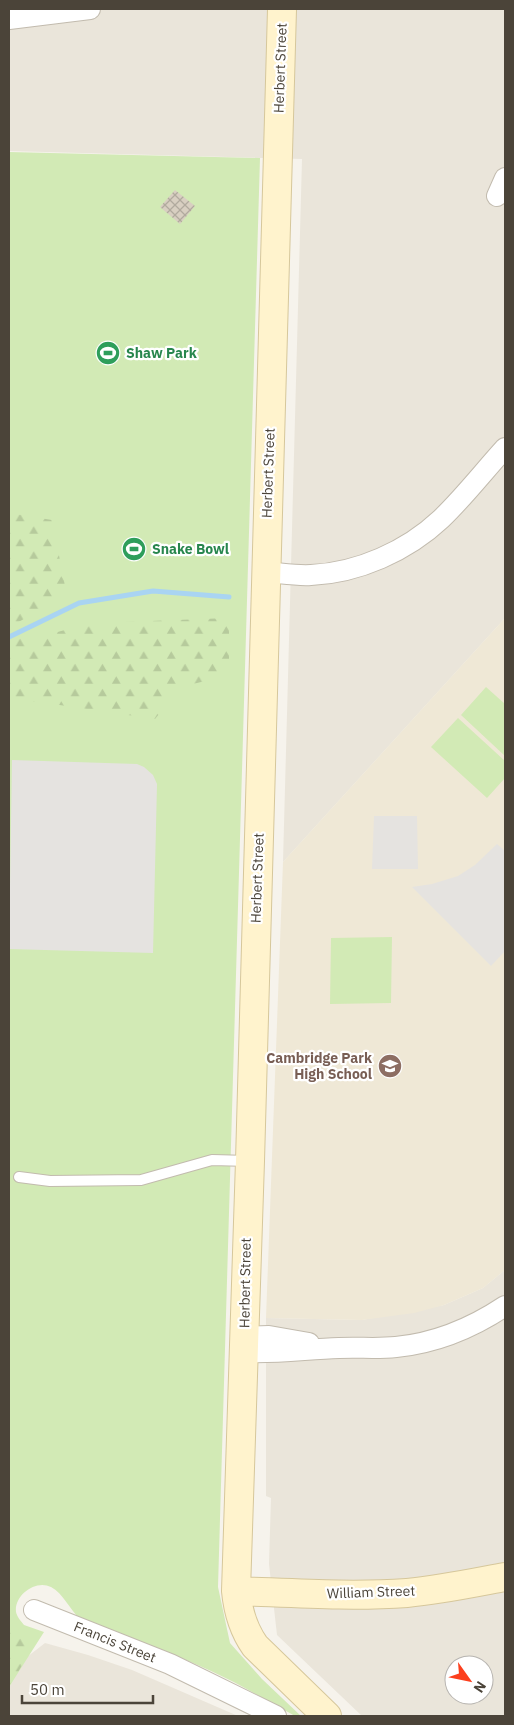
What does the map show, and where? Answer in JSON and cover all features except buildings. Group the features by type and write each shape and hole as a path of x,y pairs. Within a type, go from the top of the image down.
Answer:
{"street":[{"path":"9,19 90,9"},
{"name":"Herbert Street","path":"282,9 236,1591 242,1622 249,1638 324,1715"},
{"path":"265,572 310,575 340,571 386,556 408,545 443,518 505,448"},
{"path":"244,1344 269,1336 338,1348 386,1347 426,1342 464,1329 505,1306"},
{"name":"William Street","path":"236,1591 358,1595 459,1586 505,1577"},
{"name":"Francis Street","path":"34,1610 170,1664 276,1716"}],"lane":[{"path":"19,1176 50,1181 141,1180 212,1160 250,1161"}],"shaded area":[{"path":"9,9 505,9 505,618 283,862 302,159 9,151"},
{"name":"Cambridge Park High School","path":"505,618 505,1270 483,1288 444,1305 414,1313 362,1320 266,1318 283,862"},
{"path":"12,760 137,764 153,775 157,784 153,953 9,949"},
{"path":"374,816 417,816 418,869 372,869"},
{"path":"497,844 505,851 505,951 491,966 412,887 432,884 458,876 475,865"},
{"path":"505,1270 505,1716 362,1716 277,1635 269,1564 271,1498 266,1496 266,1318 362,1320 444,1305 483,1288"},
{"path":"45,1643 132,1670 238,1716 9,1716 9,1687 27,1657"}],"green space":[{"path":"9,152 260,158 218,1587 230,1643 262,1679 301,1716 295,1716 232,1681 195,1664 80,1619 59,1593 45,1585 39,1585 27,1590 16,1606 16,1612 24,1625 44,1632 9,1687"},
{"path":"9,513 52,520 67,596 9,627"},
{"path":"229,618 229,675 181,687 155,719 9,699 9,644 22,636 54,633 98,623"},
{"path":"486,687 505,704 505,756 461,715"},
{"path":"458,718 505,761 505,778 487,798 431,747"},
{"path":"392,937 391,1003 330,1004 331,938"},
{"path":"9,1615 22,1630 27,1657 9,1687"}],"waterway":[{"path":"9,637 79,603 153,591 229,597"}],"place":[{"name":"Shaw Park","path":"108,353"},
{"name":"Snake Bowl","path":"134,549"},
{"name":"Cambridge Park High School","path":"390,1066"}]}
